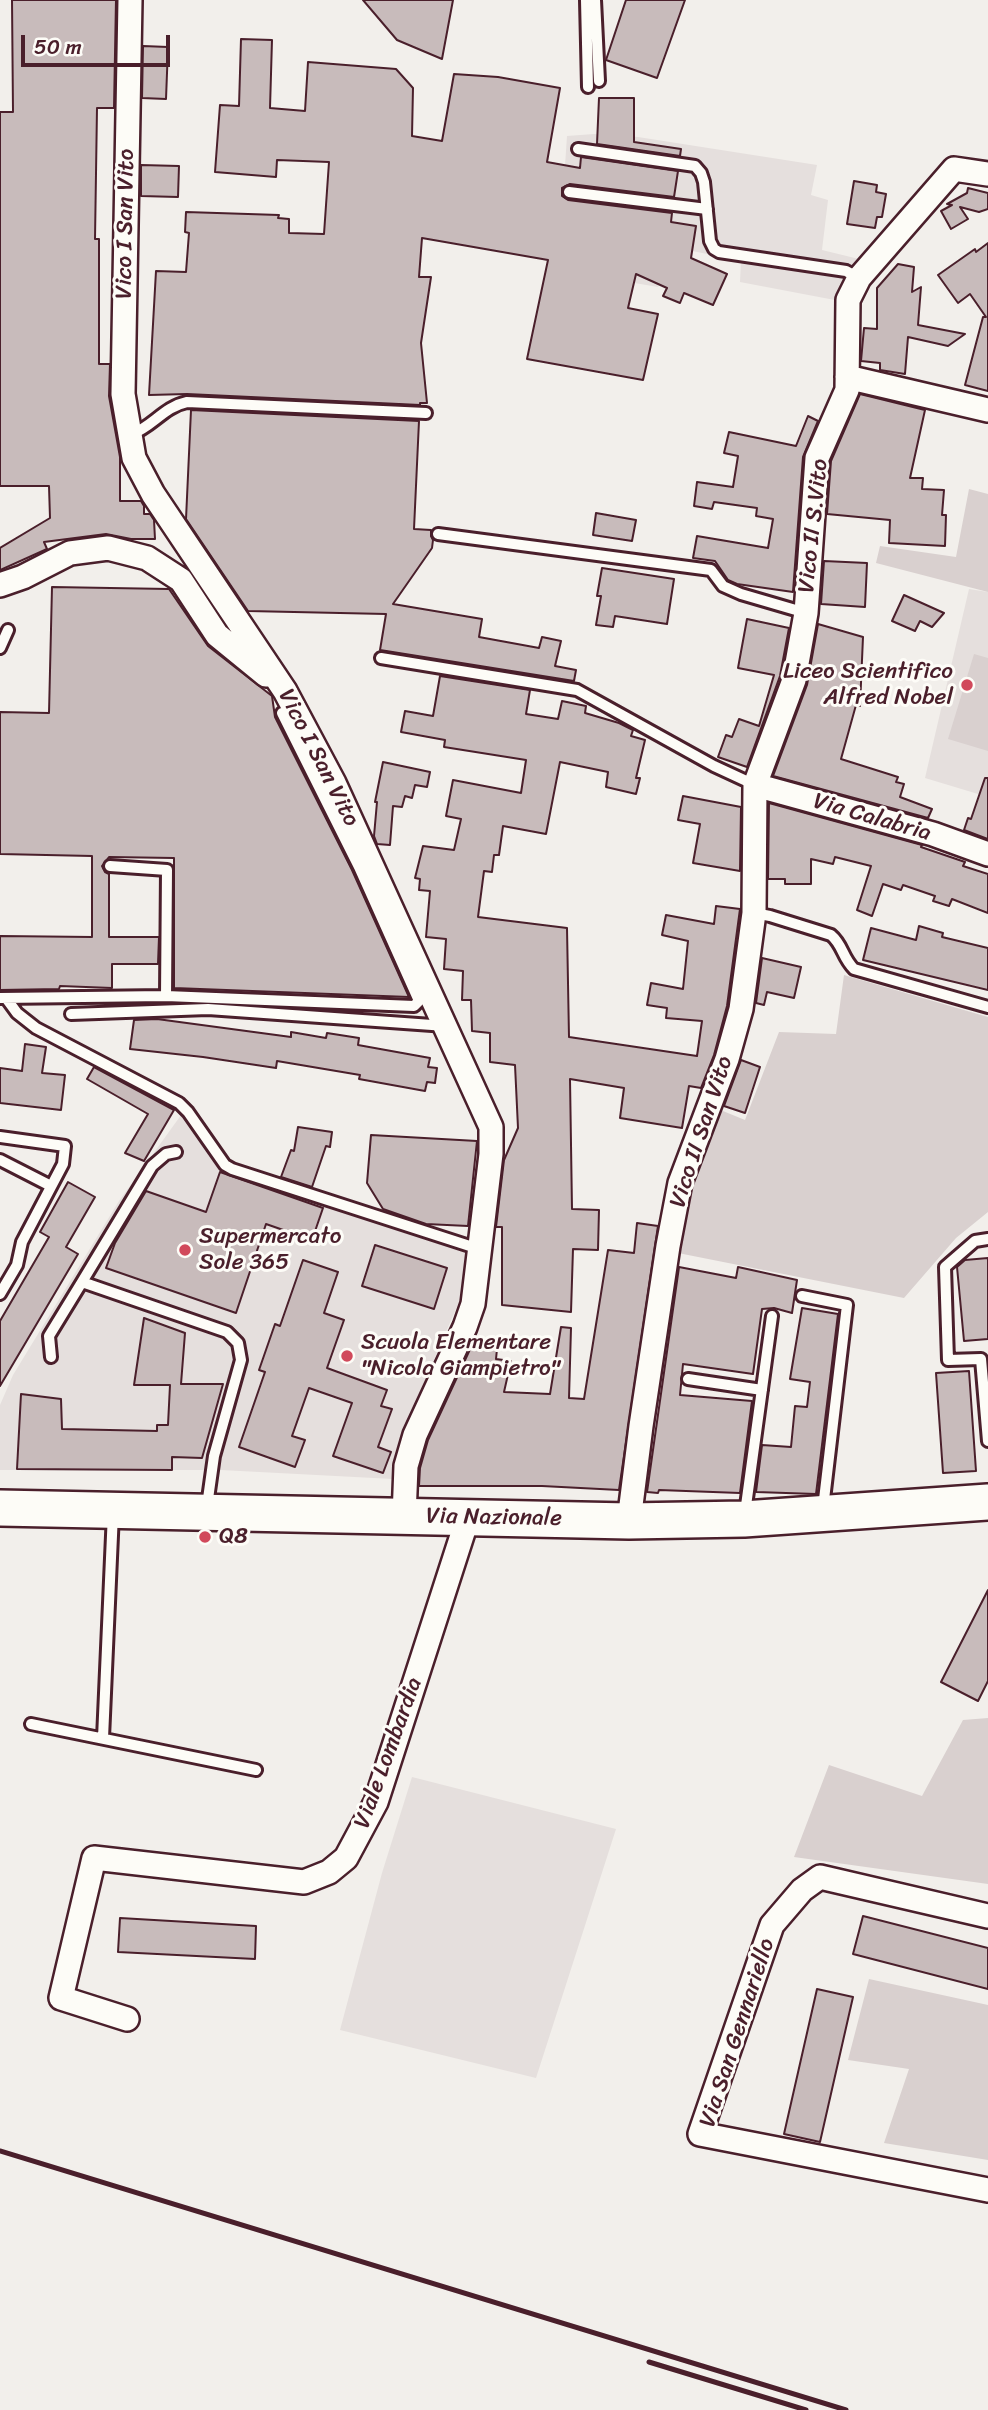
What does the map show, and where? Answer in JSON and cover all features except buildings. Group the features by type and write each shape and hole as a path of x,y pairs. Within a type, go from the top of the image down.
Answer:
{"main road":[{"name":"Via Nazionale","path":"0,1508 629,1521 744,1519 988,1502"}],"street":[{"name":"Vico I San Vito","path":"130,0 123,394 134,458 153,494 334,783 491,1127 491,1154 473,1304 415,1436 406,1466 404,1517"},
{"name":"Vico II S.Vito","path":"755,785 793,680 806,612 817,458 847,390 848,300 859,278 954,169 988,174"},
{"path":"847,377 988,410"},
{"path":"0,585 23,577 70,553 108,548 147,558 181,580 217,635 284,702"},
{"name":"Via Calabria","path":"755,785 933,834 988,854"},
{"name":"Vico II San Vito","path":"629,1521 668,1246 680,1182 727,1059 741,1009 754,913 755,785"},
{"name":"Viale Lombardia","path":"127,2019 61,1998 94,1858 304,1882 329,1872 346,1858 376,1802 468,1517"},
{"name":"Via San Gennariello","path":"988,1916 820,1877 802,1890 772,1926 700,2134 988,2190"}],"lane":[{"path":"586,0 587,87"},
{"path":"595,0 600,81"},
{"path":"578,149 695,166 704,182 710,241 719,252 846,271 859,278"},
{"path":"569,192 707,209"},
{"path":"130,435 144,430 172,405 187,402 426,413"},
{"path":"438,534 711,570 723,586 741,594 806,612"},
{"path":"0,648 8,630"},
{"path":"381,658 577,690 714,766 755,785"},
{"path":"3,998 166,996 414,1006 419,1001 284,702"},
{"path":"110,866 167,870 166,996"},
{"path":"754,913 831,935 839,942 845,960 854,969 988,1007"},
{"path":"3,998 36,1028 179,1103 225,1165 232,1169 479,1249"},
{"path":"71,1014 208,1009 446,1026"},
{"path":"0,1137 65,1146 63,1164 22,1242 17,1265 0,1294"},
{"path":"51,1357 49,1336 152,1166 166,1154 176,1152"},
{"path":"0,1160 51,1186"},
{"path":"988,1240 975,1241 945,1267 948,1360 985,1359 988,1441"},
{"path":"82,1282 227,1332 238,1343 241,1360 214,1456 206,1512"},
{"path":"802,1296 847,1305 822,1514"},
{"path":"744,1519 772,1315"},
{"path":"688,1378 762,1390"},
{"path":"103,1738 113,1510"},
{"path":"31,1724 256,1770"}],"shaded area":[{"path":"594,134 638,137 817,165 811,195 828,200 822,250 863,260 840,301 740,282 741,261 673,247 658,287 558,270 567,136"},
{"path":"969,489 988,494 988,592 876,563 880,546 956,557"},
{"name":"Liceo Scientifico Alfred Nobel","path":"969,589 988,592 988,797 925,778"},
{"path":"974,654 988,658 988,751 948,739"},
{"path":"844,975 988,1017 988,1212 956,1238 904,1298 673,1252 686,1182 718,1109 745,1120 779,1032 836,1034"},
{"path":"184,1111 231,1164 471,1250 465,1288 406,1424 393,1479 221,1470 0,1470 0,1405 13,1375 119,1201"},
{"path":"988,1718 988,1884 794,1857 829,1765 922,1796 963,1720"},
{"path":"412,1777 616,1829 536,2078 340,2030 382,1873"},
{"path":"869,1979 988,2005 988,2160 884,2143 909,2069 848,2060"}],"railway":[{"path":"0,2151 846,2410"},
{"path":"649,2362 806,2410"}],"place":[{"name":"Liceo Scientifico Alfred Nobel","path":"967,685"},
{"name":"Supermercato Sole 365","path":"185,1250"},
{"name":"Scuola Elementare \"Nicola Giampietro\"","path":"347,1356"},
{"name":"Q8","path":"205,1537"}]}
